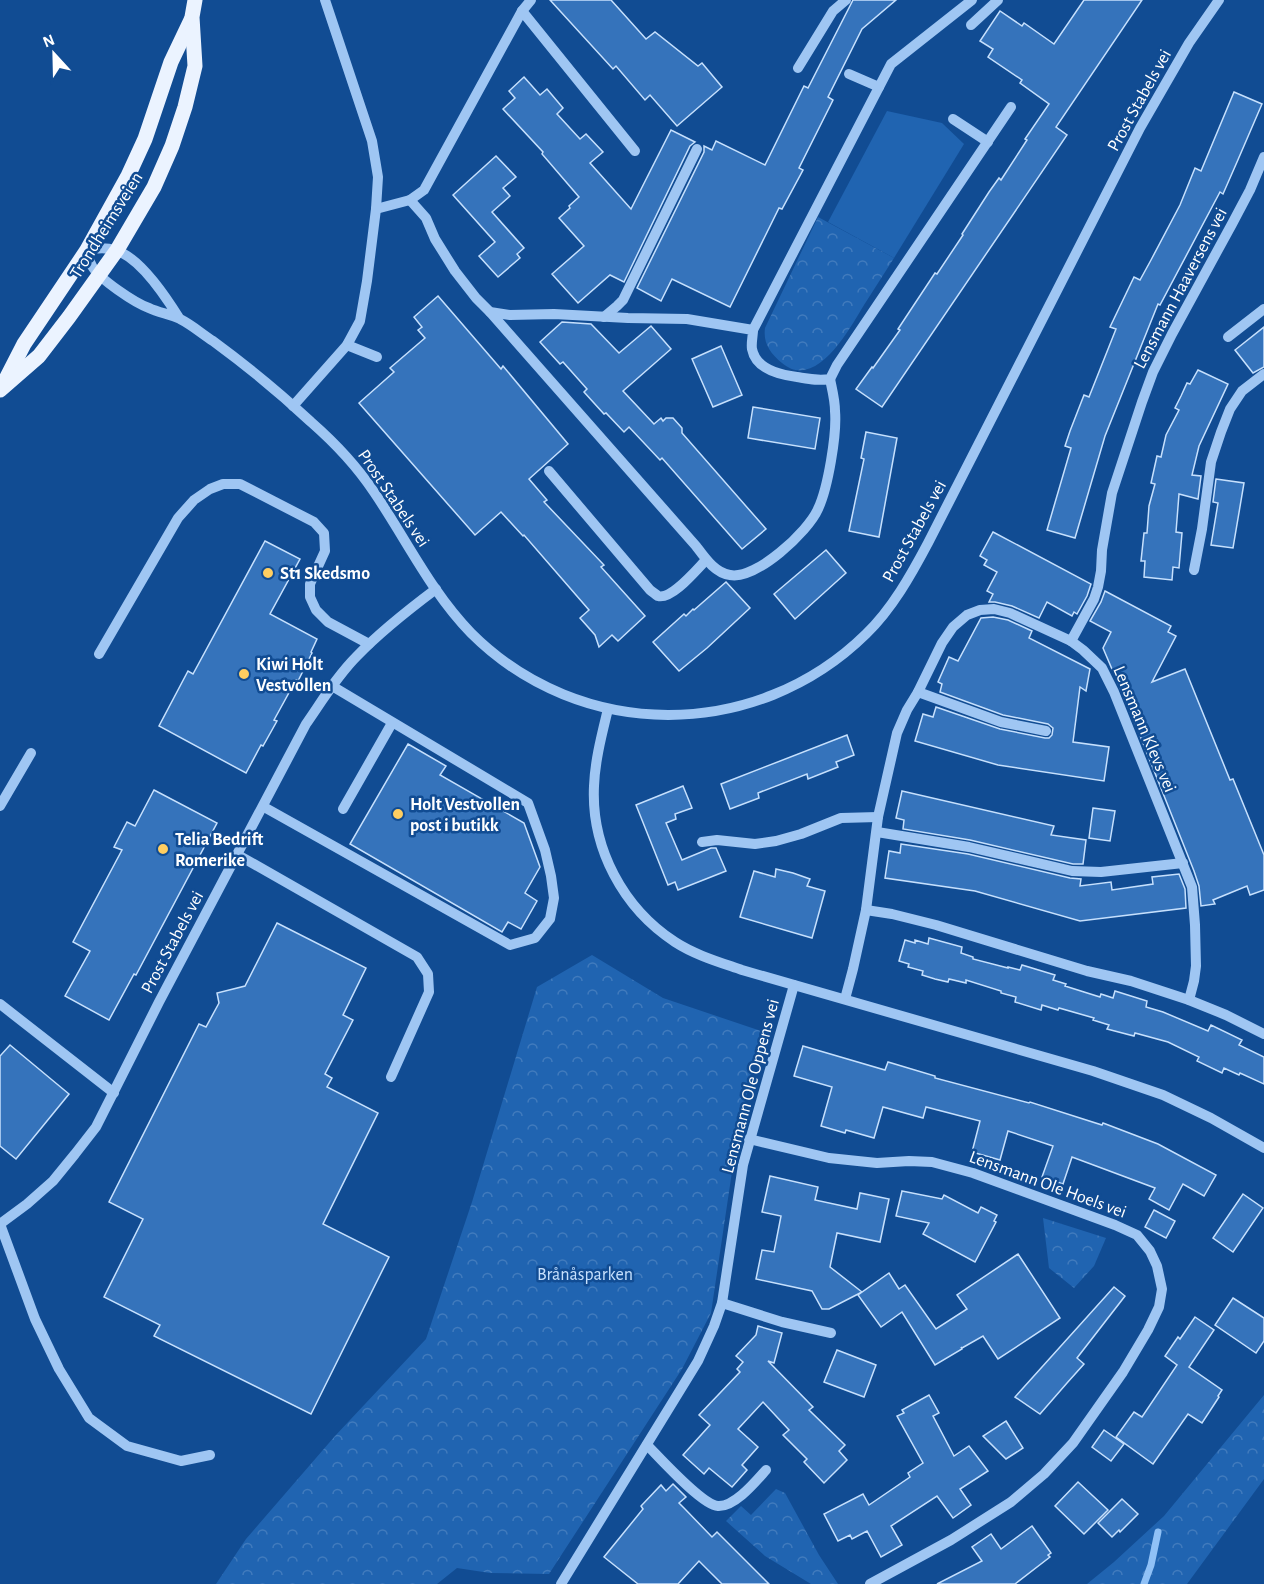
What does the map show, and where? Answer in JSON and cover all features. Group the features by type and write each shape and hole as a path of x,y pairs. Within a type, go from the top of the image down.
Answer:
{"main road":[{"name":"Trondheimsveien","path":"0,390 39,356 117,250 154,187 172,146 195,66 192,17 195,0"},
{"name":"Trondheimsveien","path":"0,390 24,344 87,250 128,176 149,129 171,62 192,17"}],"street":[{"path":"293,406 346,345 360,321 376,209 378,177 372,141 325,0"},
{"path":"376,209 410,200 424,190 522,11 531,0"},
{"path":"798,68 833,11 846,0"},
{"path":"830,379 817,381 784,376 769,370 758,361 752,350 753,330 891,64 972,0"},
{"path":"971,25 999,0"},
{"name":"Prost Stabels vei","path":"99,276 148,308 179,318 214,342 270,384 334,442 361,474 436,590 461,622 489,649 511,665 542,685 572,699 608,709 654,714 717,712 766,698 802,681 839,658 868,633 883,615 914,570 1140,128 1216,1"},
{"path":"522,11 635,151"},
{"path":"849,74 879,87"},
{"path":"410,200 426,218 435,239 455,271 476,298 706,560 723,573 733,576 764,565 811,523 819,508 834,441 836,411 830,379 1011,107"},
{"path":"953,119 987,142"},
{"path":"604,317 623,300 697,149"},
{"name":"Lensmann Haaversens vei","path":"1071,641 1098,588 1112,492 1142,402 1172,334 1250,190 1264,156"},
{"path":"99,276 87,250 102,248 117,250"},
{"name":"Prost Stabels vei","path":"117,250 148,274 179,318"},
{"path":"1228,337 1264,309"},
{"path":"490,312 510,315 554,314 687,319 753,330"},
{"path":"346,345 377,357"},
{"path":"1194,570 1211,462 1221,432 1230,409 1242,392 1264,374"},
{"path":"549,471 650,590 658,596 666,596 680,587 706,560"},
{"path":"99,654 178,518 194,500 210,489 223,484 240,484 314,522 324,533 325,552 310,584 310,597 316,610 328,622 369,644"},
{"name":"Prost Stabels vei","path":"0,1224 53,1181 96,1127 159,1002 306,724 332,686 355,657 369,644 436,590"},
{"name":"Lensmann Klevs vei","path":"845,999 866,910 878,817 897,733 942,643 953,627 967,615 980,610 994,609 1010,613 1071,641 1102,668 1114,692 1192,887 1196,966 1189,1000"},
{"path":"264,807 510,945 535,938 550,919 554,898 551,876 545,850 528,803 332,686"},
{"path":"918,692 1001,723 1046,731"},
{"path":"608,709 600,741 594,785 595,818 599,836 621,888 639,913 660,932 694,952 742,970 1093,1071 1163,1095 1211,1118 1264,1149"},
{"path":"343,809 392,723"},
{"path":"0,806 31,753"},
{"path":"702,842 717,840 755,844 801,834 841,818 878,817"},
{"path":"877,832 969,847 1072,871 1101,872 1183,863"},
{"path":"238,855 417,957 428,974 429,992 391,1077"},
{"path":"866,910 936,925 1087,971 1131,981 1189,1000 1264,1034"},
{"name":"Lensmann Ole Oppens vei","path":"561,1584 698,1360 714,1326 722,1303 749,1139 794,985"},
{"path":"0,1004 114,1093"},
{"name":"Lensmann Ole Hoels vei","path":"749,1139 829,1158 877,1163 932,1162 973,1173 1137,1235 1150,1251 1157,1266 1162,1289 1159,1307 1123,1372 1073,1443 1044,1474 1011,1502 962,1533 870,1584"},
{"path":"0,1224 35,1318 59,1369 89,1418 127,1446 181,1461 210,1455"},
{"path":"722,1303 782,1323 831,1333"},
{"path":"646,1445 690,1487 708,1502 719,1506 732,1502 748,1490 766,1470"},
{"path":"568,1573 570,1584"}],"green space":[{"path":"887,111 942,123 964,144 894,258 828,222"},
{"path":"818,217 894,258 850,328 830,354 807,369 795,370 782,363 771,351 766,343 765,328"},
{"name":"Brånåsparken","path":"592,955 663,998 761,1031 737,1138 711,1313 682,1369 549,1574 490,1573 457,1568 437,1584 216,1584 246,1539 335,1436 426,1339 472,1202 537,987"},
{"path":"1043,1218 1106,1238 1094,1266 1074,1288 1049,1268"},
{"path":"1264,1395 1264,1479 1187,1584 1087,1584 1164,1516"},
{"path":"776,1489 785,1493 819,1555 838,1584 811,1584 765,1556 726,1521 741,1506 751,1515"}],"building":[{"path":"550,0 611,0 646,39 655,32 698,66 702,63 722,87 677,126 650,95 645,100 616,66 613,69"},
{"path":"853,0 896,0 862,29 828,97 833,100 799,168 803,170 782,209 779,208 730,307 672,279 661,301 637,288 704,152 704,146 712,150 716,141 765,165 804,86 808,88"},
{"path":"1084,0 1142,0 1056,127 1067,135 882,407 856,389 900,330 898,329 963,235 989,192 999,178 1001,180 1049,104 1020,83 1022,80 988,57 993,49 980,41 1000,11 1022,26 1024,23 1054,44"},
{"path":"524,77 540,95 547,89 563,108 557,114 580,139 586,134 603,152 590,163 631,209 671,130 695,142 690,146 624,282 610,275 578,303 552,274 584,246 559,218 579,197 542,154 543,152 503,109 515,98 509,91"},
{"path":"1234,92 1262,104 1223,194 1220,192 1160,305 1158,304 1105,436 1075,538 1047,530 1071,448 1065,446 1084,395 1089,397 1116,329 1110,327 1134,277 1140,280 1151,260 1180,205 1195,168 1201,171"},
{"path":"496,156 516,177 503,188 510,196 492,212 524,248 517,254 520,258 498,277 479,256 495,242 453,195"},
{"path":"438,296 501,369 503,366 568,444 529,479 547,500 544,502 604,565 601,567 645,616 618,641 612,635 599,647 595,635 580,618 589,610 501,512 475,535 359,403 394,372 390,368 425,338 418,330 422,327 414,317"},
{"path":"562,322 591,324 619,353 651,326 671,349 623,391 654,424 661,418 663,421 666,418 673,418 682,428 682,433 766,529 742,549 662,458 660,460 629,427 624,432 606,413 604,414 584,392 587,389 563,362 560,364 540,342"},
{"path":"1264,327 1264,367 1253,373 1235,350"},
{"path":"721,346 742,395 713,407 692,359"},
{"path":"1198,370 1228,384 1199,446 1192,475 1201,476 1198,499 1179,494 1176,532 1182,533 1179,568 1173,567 1172,580 1144,577 1145,561 1141,561 1144,533 1147,533 1149,506 1155,484 1151,483 1157,456 1161,457 1166,435 1179,410 1175,408 1187,383 1190,384"},
{"path":"753,407 820,418 815,449 748,438"},
{"path":"866,432 897,438 879,537 849,531 864,459 861,458"},
{"path":"1216,479 1244,483 1233,548 1211,545 1218,503 1213,502"},
{"path":"993,532 1091,584 1077,614 1074,612 1072,616 1047,602 1039,618 1012,606 989,602 993,594 987,591 997,572 984,565 987,560 980,556"},
{"path":"265,541 300,559 270,614 317,639 298,681 296,680 274,720 277,721 246,773 159,726 188,671 193,674"},
{"path":"826,550 846,573 795,619 774,594"},
{"path":"726,582 750,608 679,671 653,642 684,614 686,616 694,610"},
{"path":"1105,591 1171,626 1168,632 1176,636 1152,682 1185,669 1230,780 1233,779 1264,855 1264,890 1250,895 1247,886 1213,900 1215,904 1201,906 1199,886 1194,871 1103,648 1111,632 1090,621"},
{"path":"993,617 1008,620 1032,631 1029,638 1090,669 1086,691 1080,687 1073,742 1109,747 1104,781 998,765 915,741 923,714 933,717 936,707 1000,729 1045,738 1052,735 1053,728 1048,724 1003,715 940,692 942,684 938,682 949,657 958,661 981,618"},
{"path":"847,735 854,755 836,762 838,767 808,779 807,774 758,793 759,798 730,809 721,784"},
{"path":"408,744 446,766 440,775 524,823 540,867 525,893 537,901 521,929 508,922 502,932 350,844"},
{"path":"683,786 692,808 675,814 676,819 666,823 682,860 716,848 726,871 678,890 675,882 668,885 636,805"},
{"path":"154,790 217,823 136,975 134,974 109,1020 65,996 90,951 73,942 122,850 114,847 127,822 135,826"},
{"path":"902,791 1054,826 1051,835 1086,840 1083,864 1073,864 970,840 903,829 904,820 896,818"},
{"path":"1093,808 1115,811 1110,841 1089,838"},
{"path":"901,844 968,854 1081,879 1080,886 1111,882 1112,890 1153,884 1152,877 1179,874 1185,889 1186,908 1080,921 975,891 885,878 889,851 900,853"},
{"path":"776,869 810,879 807,886 825,891 812,938 740,917 754,871 775,877"},
{"path":"277,923 366,968 343,1015 353,1020 325,1074 332,1078 327,1087 378,1113 323,1224 389,1257 311,1414 154,1336 160,1325 104,1297 143,1219 109,1202 199,1024 206,1027 219,1003 217,993 245,986"},
{"path":"929,938 962,947 961,953 973,959 1020,970 1022,965 1055,975 1053,980 1066,984 1065,986 1100,997 1101,994 1113,998 1115,991 1147,1001 1146,1007 1208,1031 1211,1025 1242,1040 1239,1045 1264,1057 1264,1084 1224,1068 1222,1073 1197,1061 1199,1057 1168,1042 1135,1033 1134,1036 1107,1029 1109,1025 1093,1020 1094,1018 1059,1008 1058,1010 1042,1005 1041,1010 1015,1002 1016,997 1001,993 1001,991 966,980 966,983 935,979 922,975 923,971 908,967 909,964 899,961 905,940 928,944"},
{"path":"10,1045 69,1094 16,1159 0,1146 0,1056"},
{"path":"803,1046 885,1070 888,1062 935,1076 935,1078 1030,1102 1102,1125 1103,1123 1158,1144 1216,1175 1204,1196 1183,1184 1169,1210 1149,1199 1155,1188 1072,1157 1063,1184 1042,1177 1053,1146 1008,1131 1000,1160 972,1152 980,1121 926,1107 923,1118 883,1107 874,1138 821,1126 832,1087 794,1076"},
{"path":"770,1176 818,1187 815,1200 857,1209 860,1193 889,1199 880,1242 837,1233 830,1267 862,1292 829,1309 822,1309 812,1291 756,1279 762,1250 774,1252 781,1216 762,1212"},
{"path":"902,1191 942,1199 944,1195 978,1213 981,1207 997,1215 994,1221 996,1222 975,1262 923,1234 929,1223 896,1216"},
{"path":"1243,1194 1263,1208 1233,1252 1213,1238"},
{"path":"1154,1210 1175,1221 1166,1238 1145,1227"},
{"path":"1018,1254 1060,1318 998,1359 983,1336 961,1347 962,1349 935,1365 902,1312 881,1327 858,1295 889,1273 899,1289 905,1285 936,1329 967,1309 957,1295"},
{"path":"1114,1287 1125,1296 1077,1358 1084,1364 1040,1414 1015,1397"},
{"path":"1233,1298 1264,1318 1264,1341 1256,1353 1215,1325"},
{"path":"1195,1317 1214,1330 1189,1367 1222,1390 1202,1423 1188,1414 1153,1464 1116,1437 1134,1412 1142,1417 1177,1365 1165,1356"},
{"path":"758,1326 782,1333 774,1363 768,1361 813,1407 809,1410 845,1445 839,1451 847,1460 824,1483 804,1462 807,1459 783,1435 789,1430 763,1402 738,1429 758,1447 742,1465 747,1470 732,1487 709,1468 704,1474 683,1455 710,1425 699,1415 740,1372 737,1369 743,1362 736,1356 756,1335"},
{"path":"837,1350 876,1365 864,1397 824,1382"},
{"path":"929,1395 939,1413 933,1416 954,1456 969,1446 988,1471 960,1489 971,1505 953,1518 937,1496 891,1526 902,1545 881,1557 867,1531 852,1539 850,1535 838,1541 824,1514 863,1494 869,1505 910,1477 908,1473 923,1463 897,1416 904,1413 902,1410"},
{"path":"1006,1421 1023,1448 1006,1459 983,1436"},
{"path":"1104,1430 1124,1444 1111,1461 1092,1447"},
{"path":"1078,1482 1108,1510 1084,1534 1055,1506"},
{"path":"673,1484 686,1497 679,1503 712,1537 717,1532 769,1584 722,1584 699,1561 678,1584 638,1584 604,1557 643,1509 641,1506 661,1485 666,1491"},
{"path":"1122,1499 1138,1514 1112,1537 1098,1523"},
{"path":"1032,1526 1051,1553 1048,1555 1050,1557 1015,1584 937,1584 982,1561 972,1547 991,1534 1001,1549"}],"waterway":[{"path":"1144,1584 1151,1565 1158,1532"}],"place":[{"name":"St1 Skedsmo","path":"268,573"},
{"name":"Kiwi Holt Vestvollen","path":"244,674"},
{"name":"Holt Vestvollen post i butikk","path":"398,814"},
{"name":"Telia Bedrift Romerike","path":"163,849"}]}
